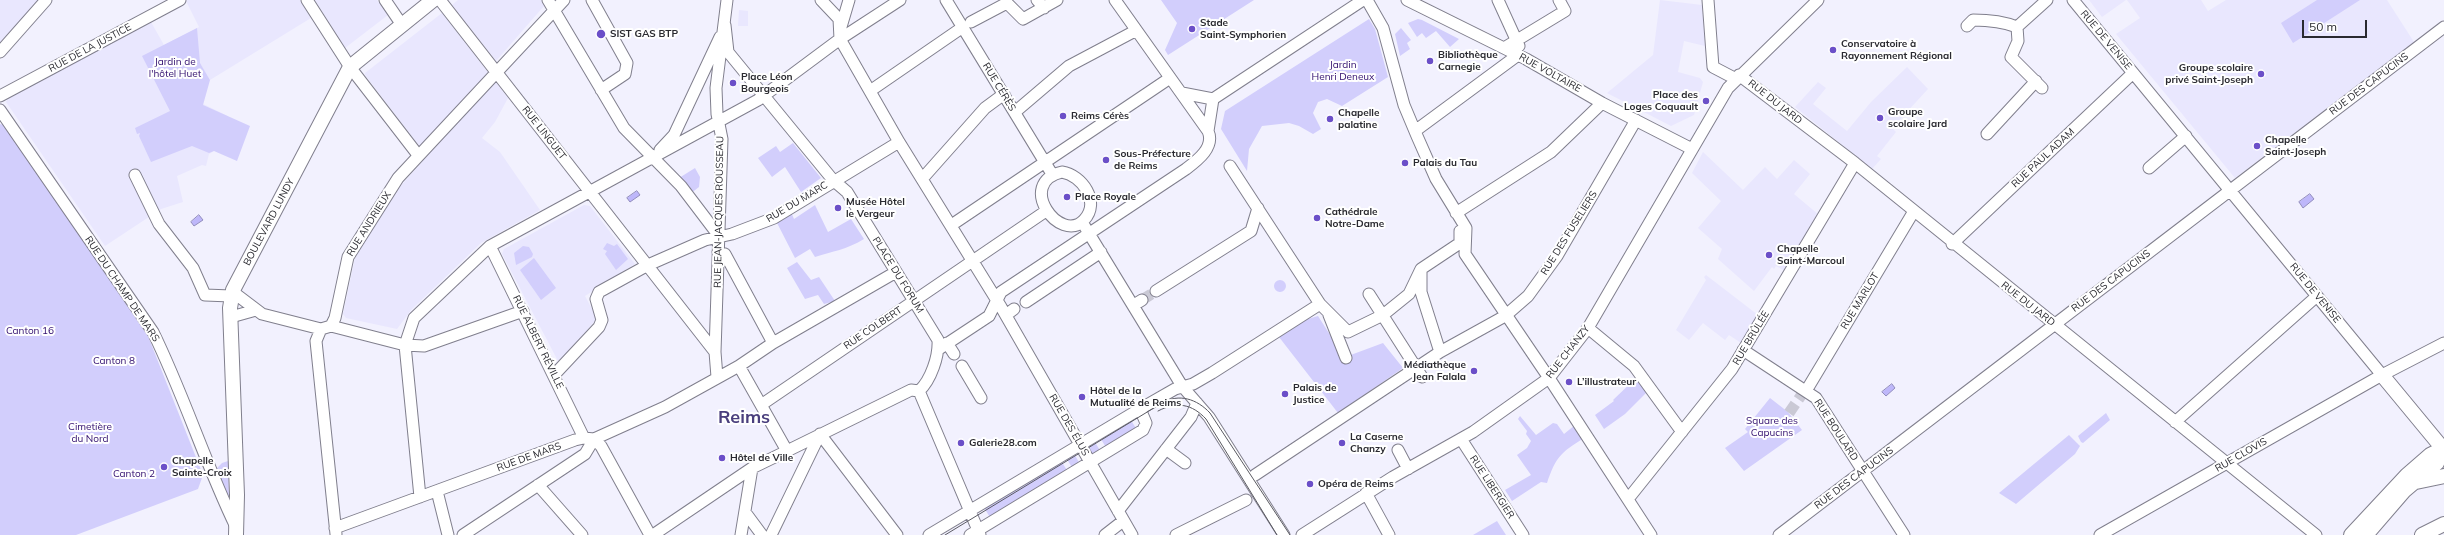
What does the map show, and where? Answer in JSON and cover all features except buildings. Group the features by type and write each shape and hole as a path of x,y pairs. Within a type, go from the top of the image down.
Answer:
{"main road":[{"name":"BOULEVARD LUNDY","path":"239,532 231,317 232,294 350,68 433,0"},
{"name":"RUE DE VENISE","path":"2382,375 2444,449"},
{"path":"2366,535 2404,491 2437,463 2444,449"},
{"path":"2351,535 2407,475 2430,454 2444,449"},
{"path":"2414,482 2444,476"},
{"path":"2422,535 2444,524"}],"street":[{"path":"0,52 46,0"},
{"name":"RUE DE LA JUSTICE","path":"0,96 180,0"},
{"path":"307,0 350,68 418,155"},
{"path":"385,0 402,25"},
{"name":"RUE LINGUET","path":"440,0 715,352"},
{"path":"548,0 624,128 680,186 719,236"},
{"name":"RUE ANDRIEUX","path":"336,531 316,341 326,327 335,318 348,257 398,178 496,71 564,0"},
{"path":"592,0 627,63 625,74 601,90"},
{"name":"RUE JEAN-JACQUES ROUSSEAU","path":"717,377 715,352 722,139 716,88 727,0"},
{"path":"821,0 839,19 840,34 870,91 899,142 998,301"},
{"path":"840,34 849,0"},
{"path":"420,497 405,344 414,318 490,246 652,157 719,123 764,96 840,34 900,0"},
{"name":"RUE CÉRÈS","path":"946,0 967,24 1004,94 1052,174"},
{"path":"870,91 967,24 1007,3 1023,18 1040,4 1056,0"},
{"path":"1115,0 1135,31 1182,93 1209,136"},
{"path":"1182,93 1213,99 1363,0"},
{"path":"1367,0 1383,28 1404,105 1415,131 1436,179 1466,228 1465,254 1505,316 1549,378 1651,535"},
{"name":"RUE VOLTAIRE","path":"1408,0 1522,57 1602,103 1692,150"},
{"path":"1415,131 1522,57 1498,0"},
{"path":"1504,48 1565,11 1559,0"},
{"name":"RUE DU JARD","path":"1708,0 1713,67 1737,77 1855,163 1952,244 2316,535"},
{"name":"RUE CHANZY","path":"1302,535 1366,493 1473,432 1549,378 1588,328 1727,89 1737,77 1818,0"},
{"path":"2017,27 2047,0"},
{"name":"RUE DE VENISE","path":"2073,0 2382,375"},
{"path":"1967,26 1973,20 1986,20 2003,21 2017,27"},
{"path":"652,157 674,135 725,25"},
{"path":"725,25 728,52 764,96"},
{"path":"1988,134 2039,85 2011,57 2018,41 2017,27"},
{"name":"RUE DES CAPUCINS","path":"1778,535 1863,472 2444,27"},
{"path":"1015,112 1069,66 1135,31"},
{"name":"RUE PAUL ADAM","path":"1952,244 2133,73"},
{"path":"956,222 1170,78"},
{"path":"922,179 986,108 1004,94"},
{"name":"PLACE DU FORUM","path":"764,96 833,180 850,197 938,340 943,346 954,354"},
{"path":"919,391 926,384 943,346 988,316 998,301 1001,292 1194,163 1207,150 1213,99"},
{"path":"1456,213 1551,152 1602,103"},
{"name":"RUE DU CHAMP DE MARS","path":"0,110 153,332 172,371 219,491 239,532"},
{"name":"RUE DES FUSELIERS","path":"1251,477 1440,352 1505,316 1528,296 1557,256 1636,120"},
{"path":"2149,168 2186,136"},
{"path":"833,180 899,142"},
{"name":"RUE BRÛLÉE","path":"1628,499 1732,369 1855,163"},
{"path":"1230,166 1324,308 1346,358"},
{"path":"1062,172 1070,173 1078,178 1086,188 1090,198 1090,208 1087,216 1082,222 1068,225 1059,222 1046,212 1042,195 1046,179 1052,174 1062,172"},
{"path":"135,175 159,224 193,268 205,295 232,294 262,314 405,344 424,346 522,311"},
{"name":"RUE DU MARC","path":"554,375 599,327 602,320 596,299 599,292 648,265 719,236 732,234 774,218 833,180"},
{"path":"1158,290 1251,231 1258,208"},
{"name":"RUE MARLOT","path":"1806,392 1914,211"},
{"name":"RUE COLBERT","path":"760,405 913,300 973,262 1046,212"},
{"path":"1082,222 1101,252 1138,302 1182,386 1209,417 1251,477 1284,535"},
{"path":"1324,308 1348,332 1382,315 1409,294 1420,269 1460,243 1459,232 1466,228"},
{"name":"RUE ALBERT RÉVILLE","path":"490,246 554,375 589,438 601,446 651,535"},
{"path":"718,252 725,254 773,343"},
{"path":"1026,302 1101,252"},
{"path":"1420,269 1421,292 1440,352"},
{"name":"RUE DE MARS","path":"336,531 420,497 589,438 665,407 739,366 773,343 896,272"},
{"path":"1369,294 1422,377"},
{"path":"2176,422 2317,296"},
{"name":"RUE DES ÉLUS","path":"998,301 1010,312 1080,445 1132,535"},
{"path":"929,535 1140,409 1182,386 1196,382 1282,327 1324,308"},
{"path":"231,317 256,310"},
{"path":"1588,328 1634,366 1682,432"},
{"name":"RUE CLOVIS","path":"2106,534 2382,375 2444,343"},
{"name":"RUE BOULARD","path":"1743,350 1816,398 1904,535"},
{"path":"739,366 787,451"},
{"path":"962,366 981,398"},
{"path":"651,535 752,468 910,390 919,391"},
{"path":"919,391 969,511 976,533 1143,430 1146,424 1140,409"},
{"path":"1105,535 1121,516 1166,449 1194,413 1197,403"},
{"path":"820,434 897,535"},
{"path":"771,535 820,434"},
{"path":"463,535 586,454 589,438"},
{"name":"RUE LIBERGIER","path":"1461,438 1523,535"},
{"path":"1166,449 1185,463"},
{"path":"1398,450 1408,469"},
{"path":"741,535 752,468"},
{"path":"538,485 582,535"},
{"path":"437,491 448,535"},
{"path":"1366,493 1389,535"},
{"path":"1176,535 1246,500"},
{"path":"745,512 762,535"}],"shaded area":[{"path":"0,0 38,0 0,43"},
{"path":"300,0 311,18 210,80 201,65 203,104 228,116 214,151 209,154 206,166 202,165 177,176 183,202 161,209 105,246 6,102 7,99 151,22 164,45 199,27 186,1"},
{"path":"315,0 377,0 388,15 345,48"},
{"path":"458,0 541,0 544,6 496,61 452,5"},
{"path":"1660,0 1702,5 1705,46 1684,41 1678,72 1700,78 1703,82 1694,115 1671,126 1607,93 1653,55"},
{"path":"2089,0 2126,0 2102,17"},
{"name":"Groupe scolaire privé Saint-Joseph","path":"2127,0 2201,0 2208,11 2226,0 2387,0 2414,42 2235,178 2116,34 2140,18"},
{"path":"739,10 748,11 748,26 738,26"},
{"path":"442,13 508,98 495,122 482,138 500,152 540,210 481,243 412,309 397,329 346,318 343,314 355,258 398,189 427,156 365,73"},
{"name":"Groupe scolaire Jard","path":"1907,67 1928,89 1892,128 1896,132 1877,156 1881,159 1872,169 1795,107 1818,82 1826,88 1813,104 1847,131 1871,102"},
{"path":"1703,152 1743,190 1765,167 1777,179 1794,160 1810,174 1794,194 1819,215 1785,271 1776,266 1774,269 1772,267 1754,291 1718,259 1722,249 1698,228 1721,201 1692,173"},
{"path":"637,191 640,195 630,202 627,198"},
{"path":"2310,194 2314,199 2303,208 2299,202"},
{"path":"584,205 590,206 635,264 585,296 597,318 563,361 558,361 502,254 504,249"},
{"path":"199,215 203,220 194,226 191,222"},
{"path":"1706,275 1758,315 1741,343 1729,335 1725,340 1703,323 1689,340 1676,330 1706,280 1704,277"},
{"path":"1892,384 1895,388 1886,396 1882,392"}],"green space":[{"name":"Stade Saint-Symphorien","path":"1161,0 1254,0 1168,55 1165,50 1177,23"},
{"path":"2317,0 2360,0 2293,43 2281,23"},
{"name":"Jardin Henri Deneux","path":"1369,19 1375,29 1388,77 1342,106 1327,99 1318,102 1313,113 1321,129 1313,134 1299,126 1289,123 1262,126 1249,149 1247,171 1221,129 1225,111"},
{"path":"1418,19 1459,39 1450,47 1436,31 1426,38 1422,33 1417,37 1408,23"},
{"name":"Jardin de l'hôtel Huet","path":"197,28 200,63 210,80 203,105 250,126 237,161 214,151 209,153 192,146 151,162 139,136 140,133 137,134 135,128 170,111 142,56"},
{"path":"1401,28 1411,40 1407,43 1410,49 1400,56 1395,34"},
{"name":"Cimetière du Nord","path":"0,124 4,125 148,336 203,475 198,489 76,535 0,535"},
{"path":"793,143 821,178 801,192 785,167 772,177 758,158 776,146 780,152"},
{"path":"695,168 700,177 699,187 690,194 679,178"},
{"path":"815,205 828,232 851,219 864,239 845,248 815,257 810,249 795,258 776,221 791,212 794,219"},
{"path":"607,243 614,246 617,244 628,259 616,270 605,254 607,251 603,249"},
{"path":"523,246 529,247 533,254 532,257 516,265 514,253"},
{"path":"534,258 556,288 541,300 520,270"},
{"path":"797,262 811,280 819,277 835,301 824,304 818,295 805,299 787,268"},
{"path":"1278,280 1282,280 1286,286 1282,292 1278,292 1274,288 1274,284"},
{"path":"1318,316 1334,341 1348,356 1383,343 1403,368 1338,413 1279,337 1292,326 1291,324"},
{"path":"1637,377 1648,391 1625,414 1604,429 1595,415 1614,401 1613,400"},
{"name":"Square des Capucins","path":"1770,398 1788,412 1802,430 1744,471 1725,448 1748,432 1745,429"},
{"path":"2106,413 2110,420 2083,443 2081,442 2078,436"},
{"path":"1520,416 1536,435 1553,423 1557,424 1564,434 1575,425 1584,438 1560,456 1553,467 1547,483 1541,482 1512,501 1505,490 1531,475 1517,455 1527,448 1531,441 1526,434 1527,431 1518,419"},
{"path":"1129,417 1137,430 1107,449 1099,436"},
{"path":"2069,435 2080,446 2075,454 2016,504 1999,493"},
{"path":"1093,439 1101,452 1091,457 1083,445"},
{"path":"1073,452 1080,464 1073,469 1065,456"},
{"path":"1060,459 1068,472 991,519 983,506"},
{"path":"228,461 229,495 227,496 217,468 222,463"},
{"path":"1497,521 1506,535 1473,535"}],"tunnel":[{"path":"1142,300 1156,291"},
{"path":"1789,413 1805,390"}],"tram line":[{"path":"945,535 1162,403 1175,398 1194,401 1210,413 1290,535"},
{"path":"1158,411 1178,405 1190,407 1206,419 1277,535"}],"place":[{"name":"Stade Saint-Symphorien","path":"1192,29"},
{"name":"SIST GAS BTP","path":"601,34"},
{"name":"Conservatoire à Rayonnement Régional","path":"1833,50"},
{"name":"Bibliothèque Carnegie","path":"1430,61"},
{"name":"Groupe scolaire privé Saint-Joseph","path":"2261,74"},
{"name":"Place Léon Bourgeois","path":"733,83"},
{"name":"Place des Loges Coquault","path":"1706,101"},
{"name":"Reims Cérès","path":"1063,116"},
{"name":"Groupe scolaire Jard","path":"1880,118"},
{"name":"Chapelle palatine","path":"1330,119"},
{"name":"Chapelle Saint-Joseph","path":"2257,146"},
{"name":"Sous-Préfecture de Reims","path":"1106,160"},
{"name":"Palais du Tau","path":"1405,163"},
{"name":"Place Royale","path":"1067,197"},
{"name":"Musée Hôtel le Vergeur","path":"838,208"},
{"name":"Cathédrale Notre-Dame","path":"1317,218"},
{"name":"Chapelle Saint-Marcoul","path":"1769,255"},
{"name":"Médiathèque Jean Falala","path":"1474,371"},
{"name":"L’illustrateur","path":"1569,382"},
{"name":"Palais de Justice","path":"1285,394"},
{"name":"Hôtel de la Mutualité de Reims","path":"1082,397"},
{"name":"Galerie28.com","path":"961,443"},
{"name":"La Caserne Chanzy","path":"1342,443"},
{"name":"Hôtel de Ville","path":"722,458"},
{"name":"Chapelle Sainte-Croix","path":"164,467"},
{"name":"Opéra de Reims","path":"1310,484"}],"district":[{"name":"Reims","path":"744,418"}],"park label":[{"name":"Canton 16","path":"30,331"},
{"name":"Canton 8","path":"114,361"},
{"name":"Canton 2","path":"134,474"}]}
